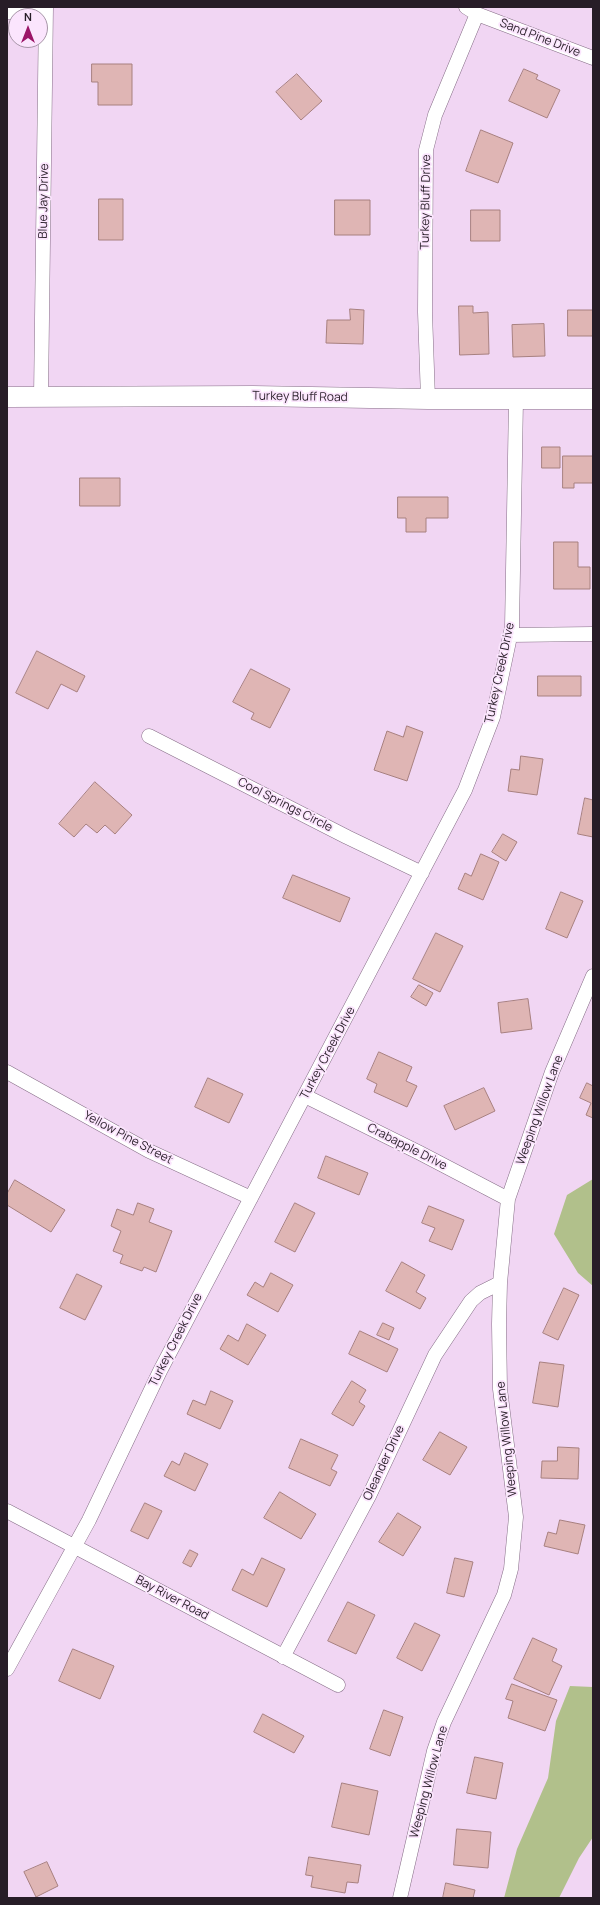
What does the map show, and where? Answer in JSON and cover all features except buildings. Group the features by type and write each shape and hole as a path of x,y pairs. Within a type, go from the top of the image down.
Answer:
{"street":[{"name":"Sand Pine Drive","path":"472,10 593,58"},
{"name":"Turkey Bluff Drive","path":"428,399 425,312 426,150 435,115 472,10"},
{"name":"Blue Jay Drive","path":"41,396 45,48"},
{"name":"Turkey Bluff Road","path":"7,397 254,396 516,400 593,399"},
{"name":"Turkey Creek Drive","path":"7,1669 89,1520 160,1371 465,790 493,717 510,635 512,619 516,400"},
{"path":"510,635 593,634"},
{"name":"Cool Springs Circle","path":"149,736 347,837 422,873"},
{"name":"Weeping Willow Lane","path":"400,1898 434,1751 444,1722 504,1594 511,1569 516,1518 500,1389 500,1283 508,1199 552,1072 593,976"},
{"name":"Yellow Pine Street","path":"7,1072 149,1151 251,1198"},
{"name":"Crabapple Drive","path":"305,1096 420,1153 508,1199"},
{"name":"Oleander Drive","path":"283,1657 370,1496 435,1355 471,1301 480,1293 500,1283"},
{"name":"Bay River Road","path":"7,1511 338,1685"}],"green space":[{"path":"593,1179 593,1286 578,1273 554,1234 567,1195"},
{"path":"570,1686 593,1687 593,1837 579,1858 559,1898 504,1898 517,1849 548,1778 556,1721"}]}
